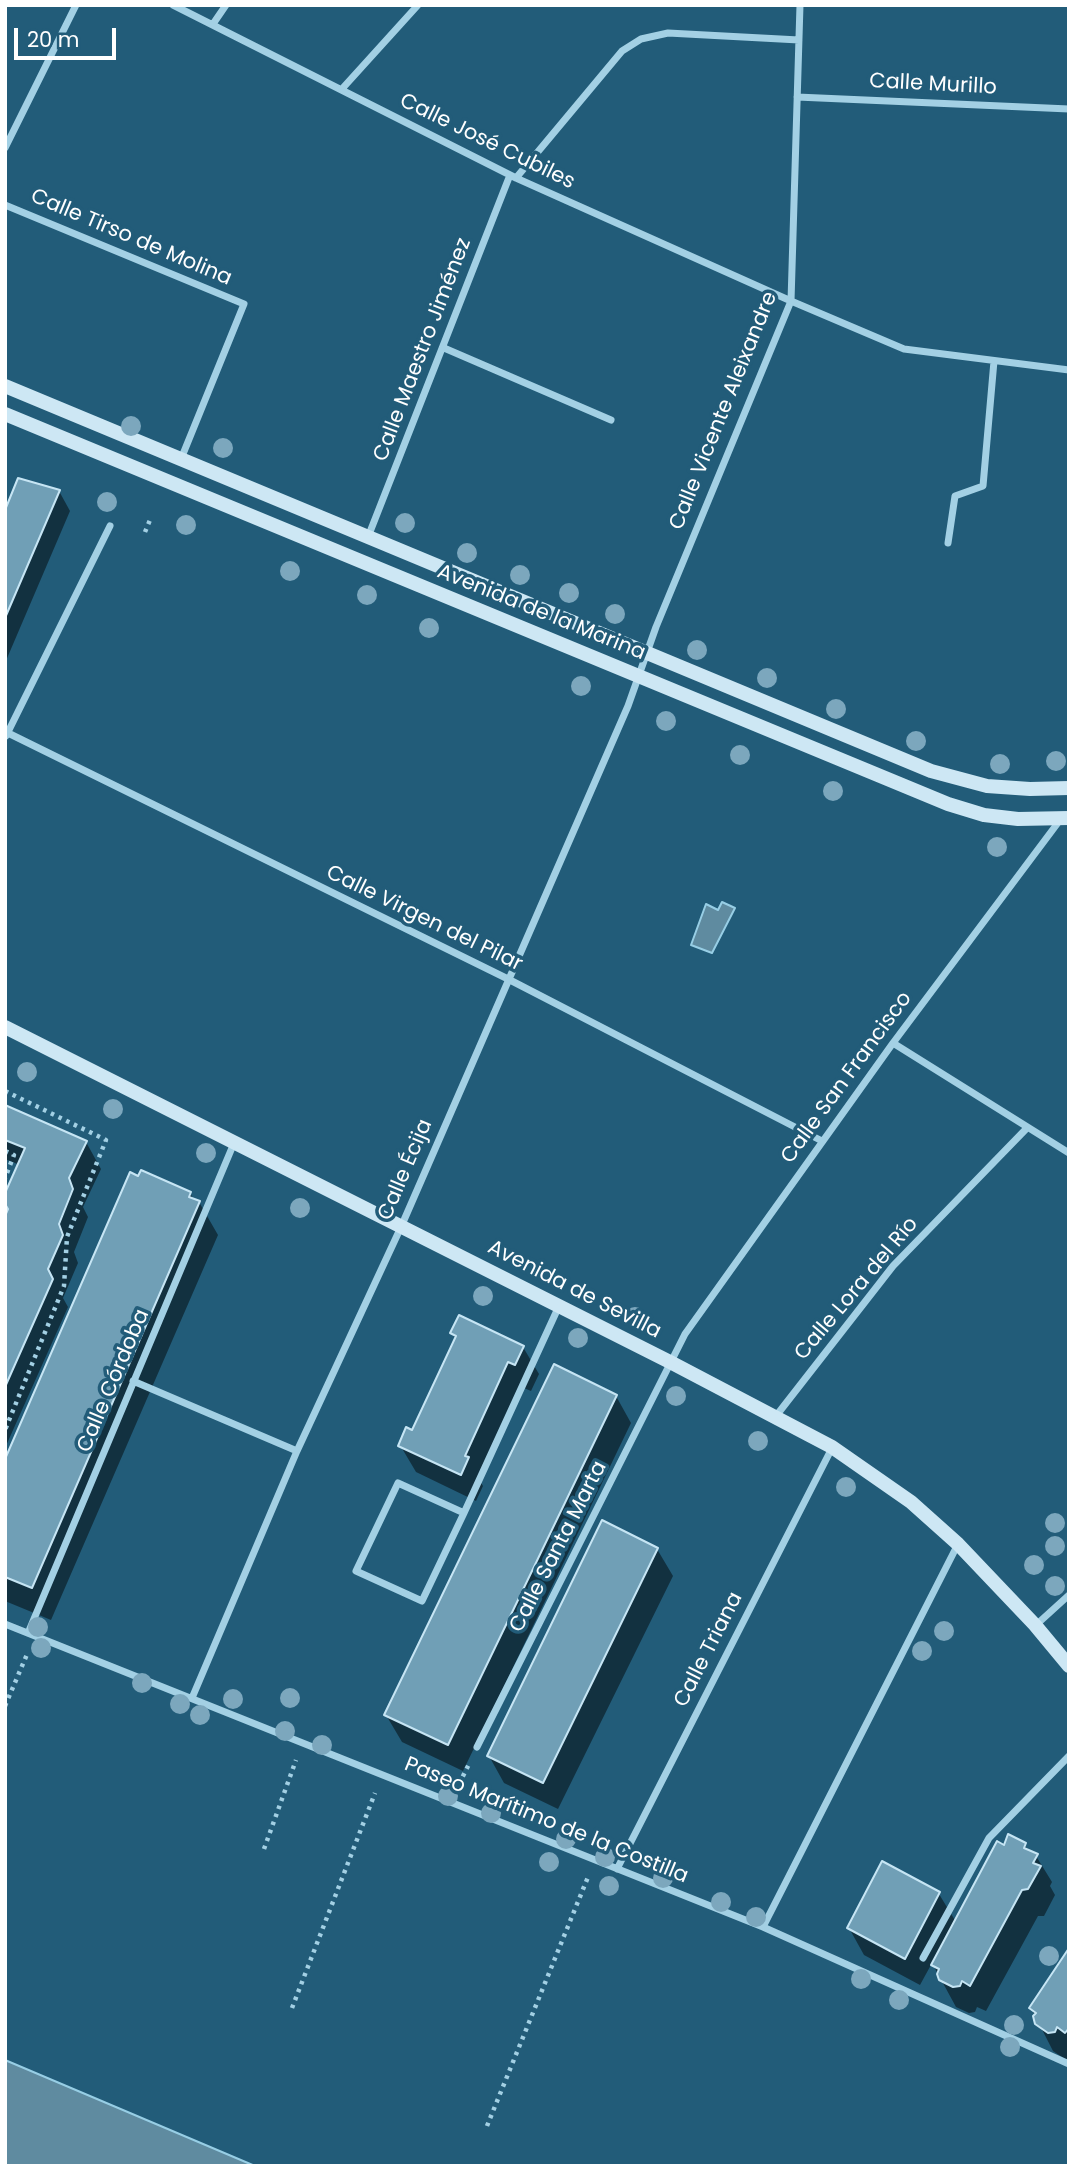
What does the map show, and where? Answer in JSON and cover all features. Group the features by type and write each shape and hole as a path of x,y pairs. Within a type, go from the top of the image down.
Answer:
{"street":[{"path":"5,148 76,5"},
{"name":"Calle José Cubiles","path":"173,5 513,176 904,349 1069,370"},
{"path":"213,24 226,5"},
{"path":"341,90 418,5"},
{"name":"Calle Vicente Aleixandre","path":"647,653 791,301 800,5"},
{"name":"Calle Maestro Jiménez","path":"368,537 513,176 622,51 641,39 668,33 799,40"},
{"name":"Calle Murillo","path":"797,97 1069,109"},
{"name":"Calle Tirso de Molina","path":"5,205 244,304 180,460"},
{"path":"444,348 611,420"},
{"path":"948,544 955,496 983,486 995,361"},
{"name":"Avenida de la Marina","path":"5,386 931,771 987,786 1069,788"},
{"name":"Avenida de la Marina","path":"5,414 948,804 984,814 1018,819 1065,819"},
{"path":"7,735 110,526"},
{"name":"Calle Écija","path":"192,1698 297,1451 401,1227 628,706 647,653"},
{"name":"Calle Virgen del Pilar","path":"7,735 508,979 822,1141"},
{"name":"Calle San Francisco","path":"672,1363 685,1334 822,1141 893,1043 1065,819"},
{"name":"Avenida de Sevilla","path":"5,1027 672,1363 832,1447 911,1502 958,1544 1035,1625 1069,1666"},
{"path":"893,1043 1069,1153"},
{"name":"Calle Lora del Río","path":"776,1416 893,1266 1027,1128"},
{"name":"Calle Córdoba","path":"31,1635 133,1381 234,1142"},
{"path":"464,1513 398,1483 356,1571 422,1601 464,1513 559,1306"},
{"name":"Calle Santa Marta","path":"477,1747 672,1363"},
{"path":"133,1381 297,1451"},
{"name":"Calle Triana","path":"617,1869 832,1447"},
{"path":"763,1927 958,1544"},
{"path":"1035,1625 1069,1595"},
{"name":"Paseo Marítimo de la Costilla","path":"5,1624 763,1927 1069,2064"},
{"path":"923,1958 989,1838 1069,1756"}],"path":[{"path":"145,532 150,520"},
{"path":"5,1091 106,1140 67,1237 64,1286 5,1430"},
{"path":"5,1151 14,1155 5,1178"},
{"path":"5,1706 31,1635"},
{"path":"264,1849 303,1742"},
{"path":"450,1802 477,1747"},
{"path":"296,1761 307,1766"},
{"path":"292,2008 376,1793 365,1789"},
{"path":"487,2126 595,1859"}],"water":[{"path":"722,902 735,908 712,953 691,945 706,904 718,910"},
{"path":"5,2060 255,2166 5,2166"}],"building":[{"path":"18,478 60,490 5,618 5,510"},
{"path":"5,1105 87,1141 69,1178 73,1189 59,1224 63,1235 48,1269 53,1279 5,1387 5,1216 8,1209 5,1193 25,1148 5,1140"},
{"path":"141,1170 191,1192 189,1197 200,1201 32,1588 5,1577 5,1459 130,1172 138,1176"},
{"path":"459,1315 524,1346 515,1365 508,1362 465,1456 469,1457 461,1475 398,1446 406,1427 412,1430 456,1336 450,1333"},
{"path":"554,1364 617,1395 448,1745 384,1715"},
{"path":"602,1520 658,1548 543,1783 487,1756"},
{"path":"1008,1834 1026,1843 1024,1848 1038,1854 1033,1863 1041,1866 1028,1889 1022,1890 970,1986 962,1981 960,1986 953,1987 939,1980 939,1969 931,1965 997,1841 1004,1845"},
{"path":"882,1861 940,1892 905,1959 847,1928"},
{"path":"1069,1948 1069,2028 1065,2033 1057,2027 1055,2032 1048,2033 1035,2024 1033,2016 1036,2013 1029,2008"}]}
